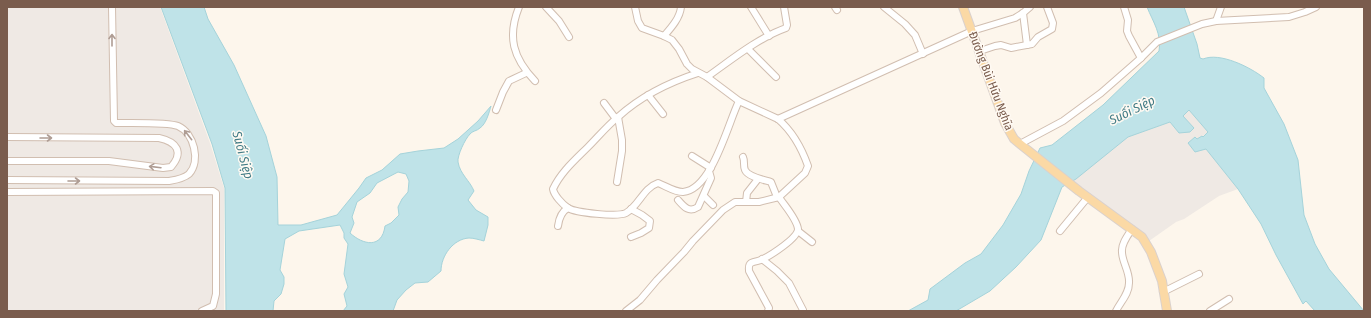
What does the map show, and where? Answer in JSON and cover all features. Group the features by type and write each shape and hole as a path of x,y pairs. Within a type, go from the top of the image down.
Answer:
{"main road":[{"name":"Đường Bùi Hữu Nghĩa","path":"963,7 980,50 1005,122 1014,139 1079,191 1142,237 1151,252 1162,281 1167,311"}],"street":[{"path":"7,180 168,181 183,178 189,173 194,163 194,152 192,140 187,132 177,126 116,123 114,120 112,7"},
{"path":"519,7 514,26 512,43 523,69 535,81"},
{"path":"546,7 559,21 569,37"},
{"path":"626,311 640,300 684,252 692,241 723,210 735,202 759,202 778,197 804,173 808,166 798,144 778,119 740,101 707,77 698,73 687,64 672,40 642,28 638,21 635,7"},
{"path":"664,36 681,13 681,7"},
{"path":"752,7 769,36"},
{"path":"707,77 748,49 769,36 786,28 784,7"},
{"path":"884,7 905,24 915,35 923,54"},
{"path":"778,119 972,31 1015,18 1030,7"},
{"path":"980,50 1001,45 1012,48 1032,44 1038,37 1052,29 1052,23 1047,7"},
{"path":"1124,7 1128,20 1127,31 1141,58"},
{"path":"1216,21 1221,7"},
{"path":"1023,147 1063,121 1101,93 1157,42 1202,24 1216,21 1289,17 1316,7"},
{"path":"1023,13 1027,45"},
{"path":"748,49 776,77"},
{"path":"496,110 509,80 526,73"},
{"path":"698,73 685,77 648,95 632,105 566,169 553,190 568,208 583,212 625,214 652,185 658,183 678,192 691,190 710,170 727,132 733,113 740,101"},
{"path":"648,95 663,114"},
{"path":"604,103 617,118 622,140 622,151 617,182"},
{"path":"7,137 159,138 169,140 175,145 177,152 177,160 171,167 163,168 109,161 7,161"},
{"path":"678,200 688,209 694,210 698,207 704,196 711,178 710,170 692,156"},
{"path":"743,157 745,160 744,169 746,172 758,179 773,184 778,197 793,218 798,231 812,242"},
{"path":"746,202 747,193 758,179"},
{"path":"7,192 216,192 216,294 213,306 202,311"},
{"path":"704,196 713,205"},
{"path":"1060,231 1088,197"},
{"path":"558,226 559,218 564,210 568,208"},
{"path":"631,209 650,221 649,228 631,237"},
{"path":"1116,311 1124,299 1129,286 1128,274 1122,252 1123,244 1132,229"},
{"path":"768,311 769,308 749,271 749,266 751,263 762,259 794,238 798,231"},
{"path":"762,259 789,283 803,310"},
{"path":"1164,292 1200,274"},
{"path":"1210,311 1229,299"}],"shaded area":[{"path":"7,7 160,7 210,143 224,188 224,311 7,311"},
{"path":"1189,110 1208,132 1197,139 1195,137 1189,143 1206,149 1238,189 1219,196 1184,219 1176,222 1149,241 1072,181 1128,137 1170,122 1179,133 1194,128 1183,116"}],"water":[{"name":"Suối Siệp","path":"161,7 204,7 208,19 234,65 266,136 277,177 278,225 301,225 337,215 366,178 382,170 400,154 444,148 458,139 478,121 491,106 484,124 479,129 471,133 460,152 458,159 461,170 474,191 468,200 476,210 488,217 488,225 484,241 469,238 458,241 446,254 441,271 428,282 415,283 406,290 397,300 393,311 343,311 347,306 344,294 348,287 344,274 348,244 344,238 344,233 340,225 299,231 285,239 280,270 284,277 284,284 281,294 274,301 273,311 226,311 225,188 212,144","holes":["398,172 406,174 409,181 408,192 398,207 399,215 391,223 385,226 380,238 371,243 361,240 350,233 354,223 352,217 357,202 370,193 377,183"]},
{"name":"Suối Siệp","path":"1147,7 1184,7 1197,44 1200,58 1218,57 1226,59 1251,69 1264,78 1264,88 1284,124 1298,160 1304,215 1315,244 1329,269 1364,311 1315,311 1306,301 1303,304 1261,224 1238,189 1206,149 1195,152 1188,143 1195,137 1197,139 1202,136 1203,137 1208,132 1189,110 1183,116 1194,128 1190,132 1179,133 1170,122 1128,137 1076,179 1062,187 1041,240 1016,267 990,291 956,311 908,311 928,300 930,289 965,263 981,254 1003,225 1021,194 1029,171 1040,148 1052,145 1103,105 1159,51 1160,45 1158,34"}]}
